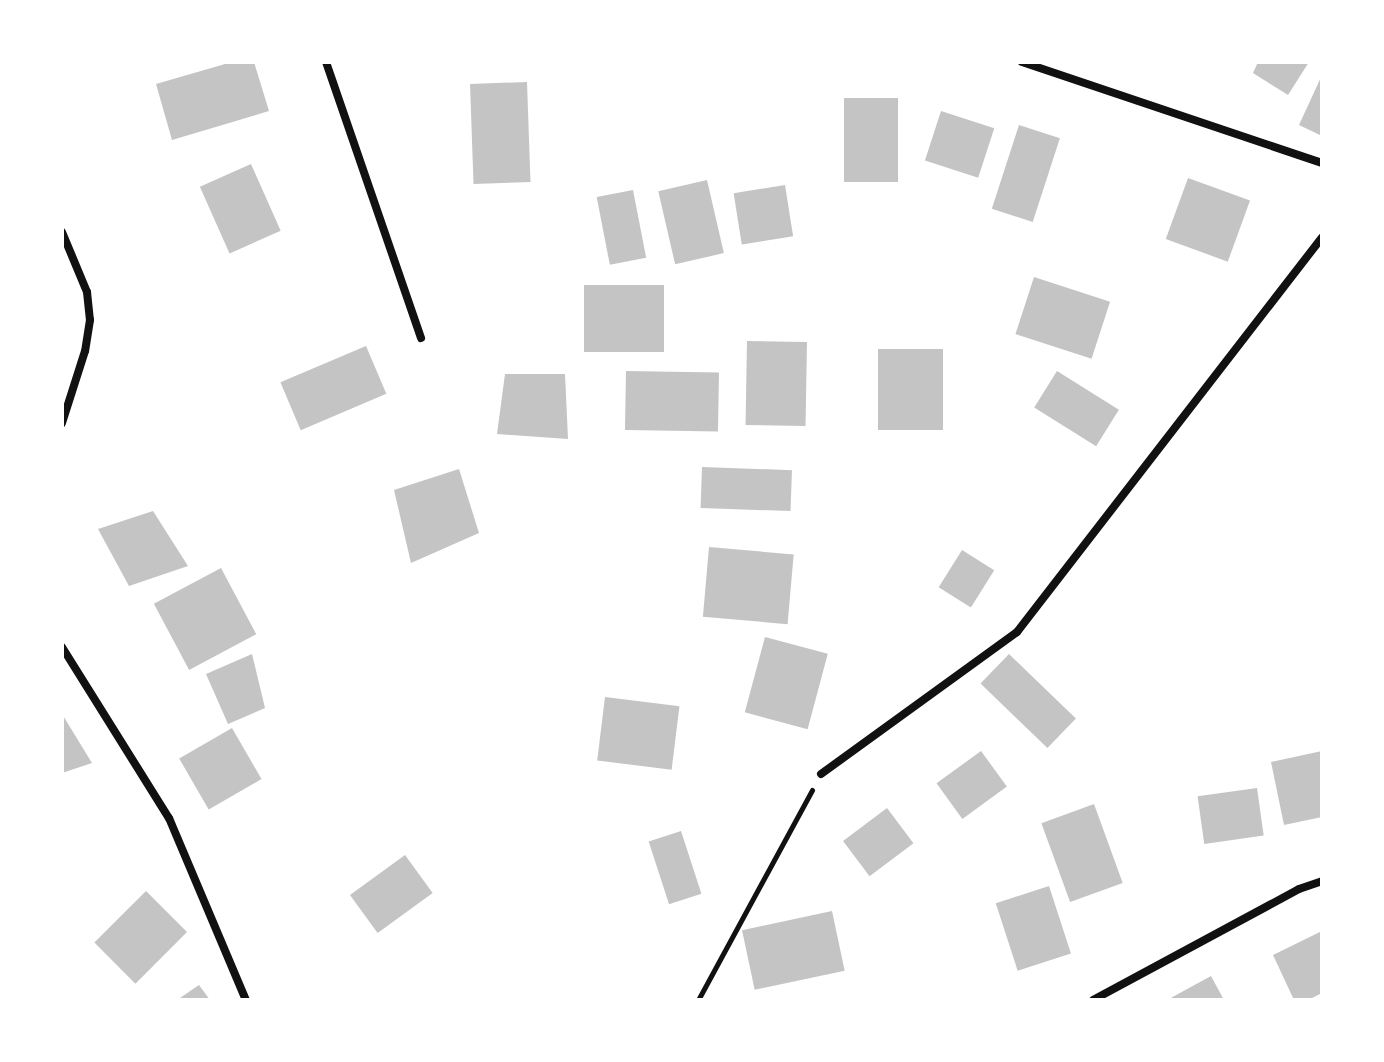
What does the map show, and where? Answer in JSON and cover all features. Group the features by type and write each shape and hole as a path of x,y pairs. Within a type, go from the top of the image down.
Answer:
{"street":[{"path":"326,62 421,338"},
{"path":"1022,62 1322,163"},
{"path":"62,232 87,292 90,320 85,351 62,423"},
{"path":"821,774 1017,632 1322,237"},
{"path":"62,647 169,818 246,1000"},
{"path":"1093,1000 1299,889 1322,881"}],"path":[{"path":"698,1000 821,774"}],"building":[{"path":"232,62 254,62 269,111 172,140 156,84"},
{"path":"1258,62 1309,62 1288,95 1253,73"},
{"path":"1322,75 1322,136 1299,125"},
{"path":"527,82 530,182 474,184 470,84"},
{"path":"844,98 898,98 898,182 844,182"},
{"path":"941,111 994,128 978,178 925,160"},
{"path":"1019,125 1060,138 1033,222 992,209"},
{"path":"251,164 281,231 230,253 200,187"},
{"path":"1188,178 1250,201 1228,262 1166,239"},
{"path":"707,180 724,253 675,264 658,191"},
{"path":"785,185 793,236 742,244 734,193"},
{"path":"633,190 646,258 610,265 597,197"},
{"path":"1034,277 1110,302 1092,359 1015,334"},
{"path":"584,285 664,285 664,352 584,352"},
{"path":"747,341 807,342 806,426 746,425"},
{"path":"366,346 386,394 301,430 280,382"},
{"path":"878,349 943,349 943,430 878,430"},
{"path":"626,371 719,373 718,432 625,430"},
{"path":"1057,371 1119,410 1096,446 1034,407"},
{"path":"505,374 565,374 568,439 497,434"},
{"path":"702,467 792,470 791,511 701,508"},
{"path":"459,469 479,533 411,563 394,490"},
{"path":"153,511 188,566 129,586 98,529"},
{"path":"709,547 794,554 788,624 703,617"},
{"path":"962,550 994,570 971,607 939,587"},
{"path":"221,568 256,634 189,670 154,604"},
{"path":"765,637 828,654 808,729 745,712"},
{"path":"252,654 265,708 228,724 206,674"},
{"path":"1009,654 1076,719 1047,748 981,683"},
{"path":"605,697 679,706 672,770 597,761"},
{"path":"62,714 92,763 62,773"},
{"path":"232,728 262,779 209,810 179,759"},
{"path":"981,751 1007,787 962,819 937,783"},
{"path":"1322,751 1322,817 1284,825 1271,762"},
{"path":"1257,788 1264,836 1204,844 1198,796"},
{"path":"1094,804 1123,883 1070,902 1041,823"},
{"path":"887,808 913,843 870,876 843,841"},
{"path":"681,831 701,894 669,904 649,842"},
{"path":"405,855 433,893 378,933 350,895"},
{"path":"1049,886 1071,954 1018,971 996,903"},
{"path":"146,891 187,932 135,984 94,943"},
{"path":"832,911 845,971 755,990 742,930"},
{"path":"1322,931 1322,993 1308,1000 1294,1000 1273,955"},
{"path":"1211,976 1224,1000 1167,1000"},
{"path":"199,985 210,1000 177,1000"}]}
